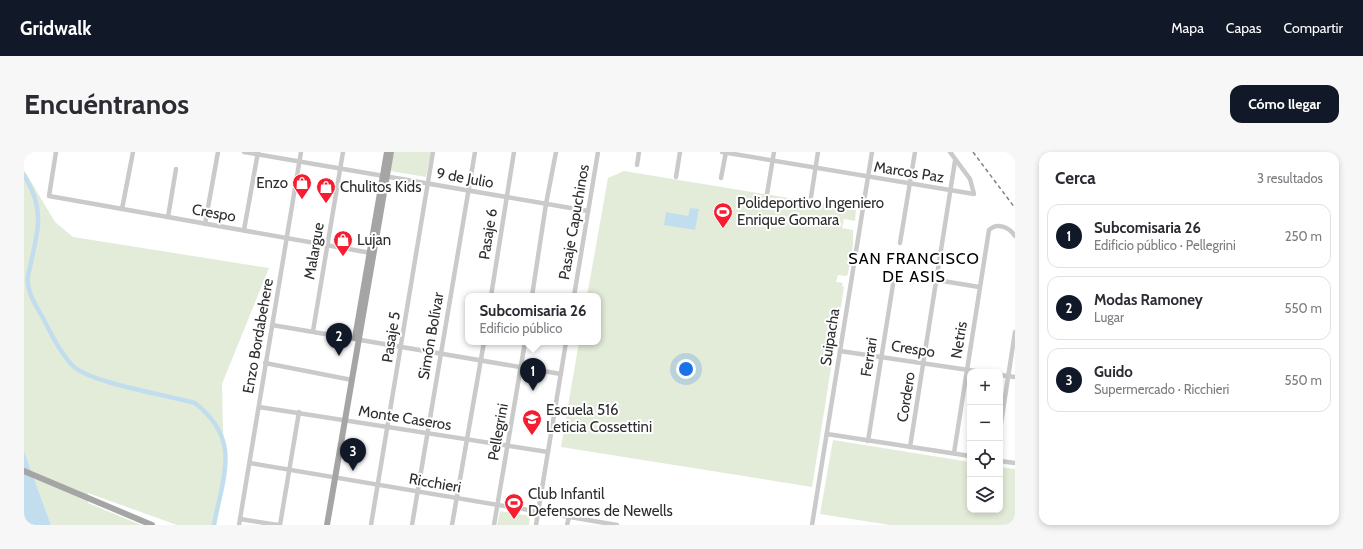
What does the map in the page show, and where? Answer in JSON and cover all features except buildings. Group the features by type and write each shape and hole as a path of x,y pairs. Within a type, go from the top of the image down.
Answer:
{"main road":[{"path":"385,176 387,152"},
{"path":"323,525 333,477 385,176 391,152"},
{"path":"24,471 152,525"},
{"path":"327,525 333,477"}],"street":[{"name":"Crespo","path":"56,152 49,196 372,253"},
{"path":"122,209 133,152"},
{"path":"205,224 218,152"},
{"name":"9 de Julio","path":"244,152 258,153 300,162 588,211"},
{"name":"Enzo Bordabehere","path":"239,525 302,152"},
{"name":"Malargue","path":"313,331 343,152"},
{"name":"Pasaje 5","path":"371,525 402,347 433,152"},
{"name":"Simón Bolívar","path":"412,525 475,152"},
{"name":"Pasaje 6","path":"491,293 514,152"},
{"path":"532,293 546,204 556,152"},
{"name":"Pasaje Capuchinos","path":"574,293 598,152"},
{"path":"637,165 639,152"},
{"path":"676,177 680,152"},
{"path":"721,178 725,152"},
{"name":"Marcos Paz","path":"725,152 974,194 970,179 955,161"},
{"path":"767,194 774,152"},
{"path":"811,197 818,152"},
{"name":"Suipacha","path":"812,525 872,152"},
{"path":"900,243 915,152"},
{"path":"950,152 955,161"},
{"path":"244,230 258,153"},
{"name":"Cordero","path":"910,447 952,190 955,161"},
{"path":"168,217 176,169"},
{"name":"Netris","path":"954,453 989,230 992,227 998,226 1005,228 1015,236"},
{"name":"Ferrari","path":"868,441 894,278"},
{"path":"937,280 979,287"},
{"path":"272,325 561,374"},
{"path":"1003,410 1015,332"},
{"path":"452,525 484,345"},
{"name":"Pellegrini","path":"494,525 525,345"},
{"path":"536,525 566,345"},
{"name":"Crespo","path":"840,350 966,370"},
{"path":"266,363 350,380"},
{"path":"1003,375 1015,377"},
{"name":"Monte Caseros","path":"259,406 548,452"},
{"path":"240,519 279,525 299,412"},
{"path":"827,434 967,455"},
{"path":"1003,461 1015,463"},
{"name":"Ricchieri","path":"250,463 568,517 599,524 617,525"},
{"path":"567,525 568,517"}],"green space":[{"path":"394,152 431,152 426,177 390,171"},
{"path":"24,170 55,222 73,237 269,268 222,384 224,470 215,525 177,525 88,493 88,503 141,525 51,525 24,451"},
{"path":"624,171 856,209 855,221 844,219 842,228 853,230 853,245 848,274 846,276 838,275 836,282 843,283 842,286 844,287 812,487 561,447 578,345 601,345 601,293 588,293 608,178"},
{"path":"833,440 967,462 967,513 1003,513 1003,467 1015,469 1015,525 890,525 820,514"},
{"name":"Club Infantil Defensores de Newells","path":"500,511 530,516 529,525 497,525"}],"water":[{"path":"690,208 699,209 695,230 664,225 666,212 688,216"},
{"path":"24,451 51,525 26,525 24,519"}],"waterway":[{"path":"24,175 36,201 38,213 37,236 28,282 30,293 43,318 60,349 72,365 81,371 111,383 195,403 210,417 219,431 224,445 226,459 214,525"}],"railway":[{"path":"973,152 1015,208"}],"place":[{"name":"Enzo","path":"302,200"},
{"name":"Chulitos Kids","path":"326,204"},
{"name":"Polideportivo Ingeniero Enrique Gomara","path":"723,229"},
{"name":"Lujan","path":"343,257"},
{"name":"Modas Ramoney","path":"339,356"},
{"name":"Subcomisaria 26","path":"533,391"},
{"name":"Escuela 516 Leticia Cossettini","path":"532,436"},
{"name":"Guido","path":"353,471"},
{"name":"Club Infantil Defensores de Newells","path":"514,520"}],"district":[{"name":"SAN FRANCISCO DE ASIS","path":"914,267"}]}
